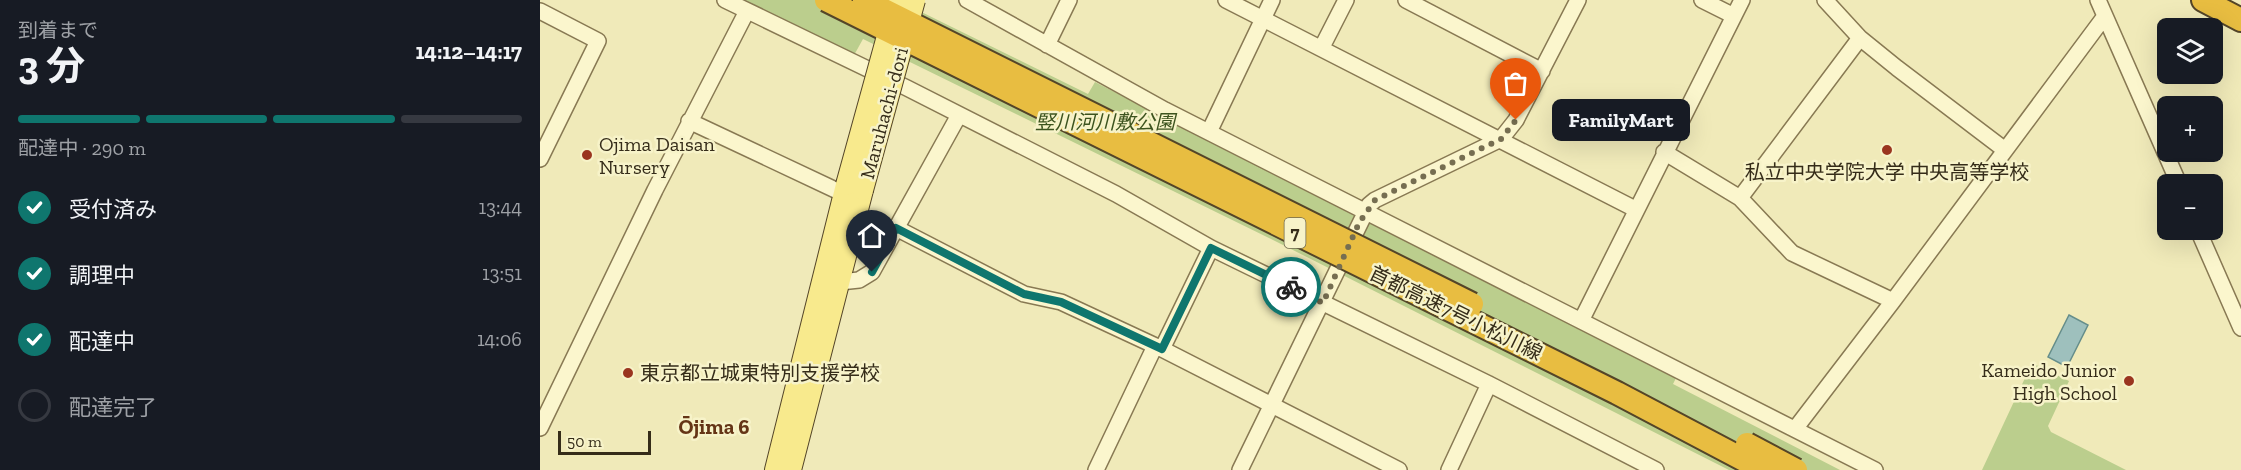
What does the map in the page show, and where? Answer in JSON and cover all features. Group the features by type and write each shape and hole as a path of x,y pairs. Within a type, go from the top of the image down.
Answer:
{"highway":[{"name":"首都高速7号小松川線","path":"826,0 1617,393 1762,470"},
{"name":"首都高速7号小松川線","path":"864,0 1623,380 1796,470"},
{"path":"2203,0 2241,20"}],"main road":[{"name":"Maruhachi-dori","path":"774,470 851,190 897,0"},
{"name":"Maruhachi-dori","path":"791,470 840,282 851,190 915,0"}],"street":[{"path":"725,0 1116,194 1211,248 1489,384 1628,464 1656,470"},
{"path":"967,0 1209,132 1875,470"},
{"path":"1047,45 1069,0"},
{"path":"1226,0 1322,47 1635,209"},
{"path":"1209,132 1272,0"},
{"path":"1322,47 1346,0"},
{"path":"1406,0 1542,70"},
{"path":"1240,470 1323,303 1365,212 1375,200 1501,139 1516,120 1578,0"},
{"path":"1702,0 1734,16"},
{"path":"1581,321 1635,209 1742,0"},
{"path":"1825,0 1860,38 2006,150"},
{"path":"2098,0 2175,174"},
{"path":"540,428 690,121 747,11"},
{"path":"540,12 598,40 540,159"},
{"path":"1795,429 2105,16"},
{"path":"1740,198 1860,38"},
{"path":"840,282 867,277 872,272 959,115"},
{"path":"690,121 851,190"},
{"path":"1664,152 1740,198 1792,253 1893,301"},
{"path":"896,228 1024,294 1061,302 1158,347 1399,470"},
{"path":"2202,240 2241,328"},
{"path":"1096,470 1211,248"},
{"path":"1449,470 1489,384"}],"green space":[{"name":"竪川河川敷公園","path":"743,0 897,0 1088,94 1095,82 1676,378 1673,384 1840,470 1729,470 1283,245 863,39 853,57 741,3"},
{"path":"2032,363 2069,381 2048,426 2051,432 2126,470 1982,470"}],"water":[{"path":"2069,315 2088,325 2067,367 2048,357"}],"way so far":[{"path":"1291,287 1323,303 1359,223 1375,200 1501,139 1516,120"}],"place":[{"name":"FamilyMart","path":"1516,120"},
{"name":"私立中央学院大学 中央高等学校","path":"1887,150"},
{"name":"Ojima Daisan Nursery","path":"587,155"},
{"name":"東京都立城東特別支援学校","path":"628,373"},
{"name":"Kameido Junior High School","path":"2129,381"}],"district":[{"name":"Ōjima 6","path":"714,426"}],"route":[{"path":"872,272 896,228 1024,294 1061,302 1162,349 1211,248 1291,287"}]}
